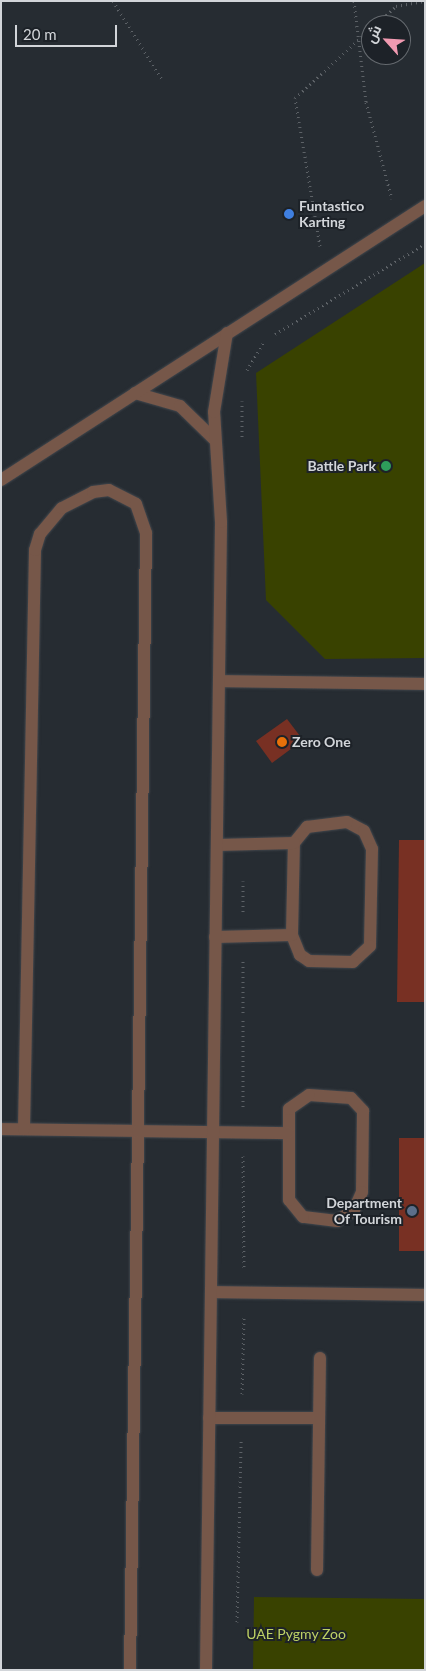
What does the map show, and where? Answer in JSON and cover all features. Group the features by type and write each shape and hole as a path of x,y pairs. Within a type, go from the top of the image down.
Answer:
{"lane":[{"path":"1,480 324,269 425,206"},
{"path":"206,1670 221,522 215,440 217,385 227,333"},
{"path":"135,393 180,406 215,440"},
{"path":"24,1129 35,550 40,534 62,508 93,492 109,490 136,504 146,533 130,1670"},
{"path":"219,681 425,684"},
{"path":"347,822 364,831 372,850 373,935 363,955 341,964 309,961 300,955 292,935 294,843 307,826 318,823 347,822"},
{"path":"217,845 294,843"},
{"path":"216,937 292,935"},
{"path":"301,1097 342,1097 358,1103 363,1111 362,1192 354,1210 337,1221 303,1217 294,1210 289,1200 288,1133 289,1109 301,1097"},
{"path":"1,1129 288,1133"},
{"path":"211,1292 425,1295"},
{"path":"317,1570 320,1358"},
{"path":"209,1418 318,1418"}],"path":[{"path":"113,1 163,81"},
{"path":"354,1 356,42 374,137 399,221"},
{"path":"386,15 396,6 423,1"},
{"path":"324,269 295,98 361,37"},
{"path":"242,378 262,342 425,244"},
{"path":"242,398 242,446"},
{"path":"237,1622 244,1293 243,844"}],"green space":[{"path":"425,263 425,658 325,659 266,600 256,373"},
{"name":"UAE Pygmy Zoo","path":"254,1597 425,1599 425,1670 253,1670"}],"building":[{"path":"287,719 303,740 272,763 256,741"},
{"path":"399,840 425,840 425,1002 397,1002"},
{"name":"Department Of Tourism","path":"399,1138 425,1138 425,1251 399,1251"}],"place":[{"name":"Funtastico Karting","path":"289,214"},
{"name":"Battle Park","path":"386,466"},
{"name":"Zero One","path":"282,742"},
{"name":"Department Of Tourism","path":"412,1211"}]}
